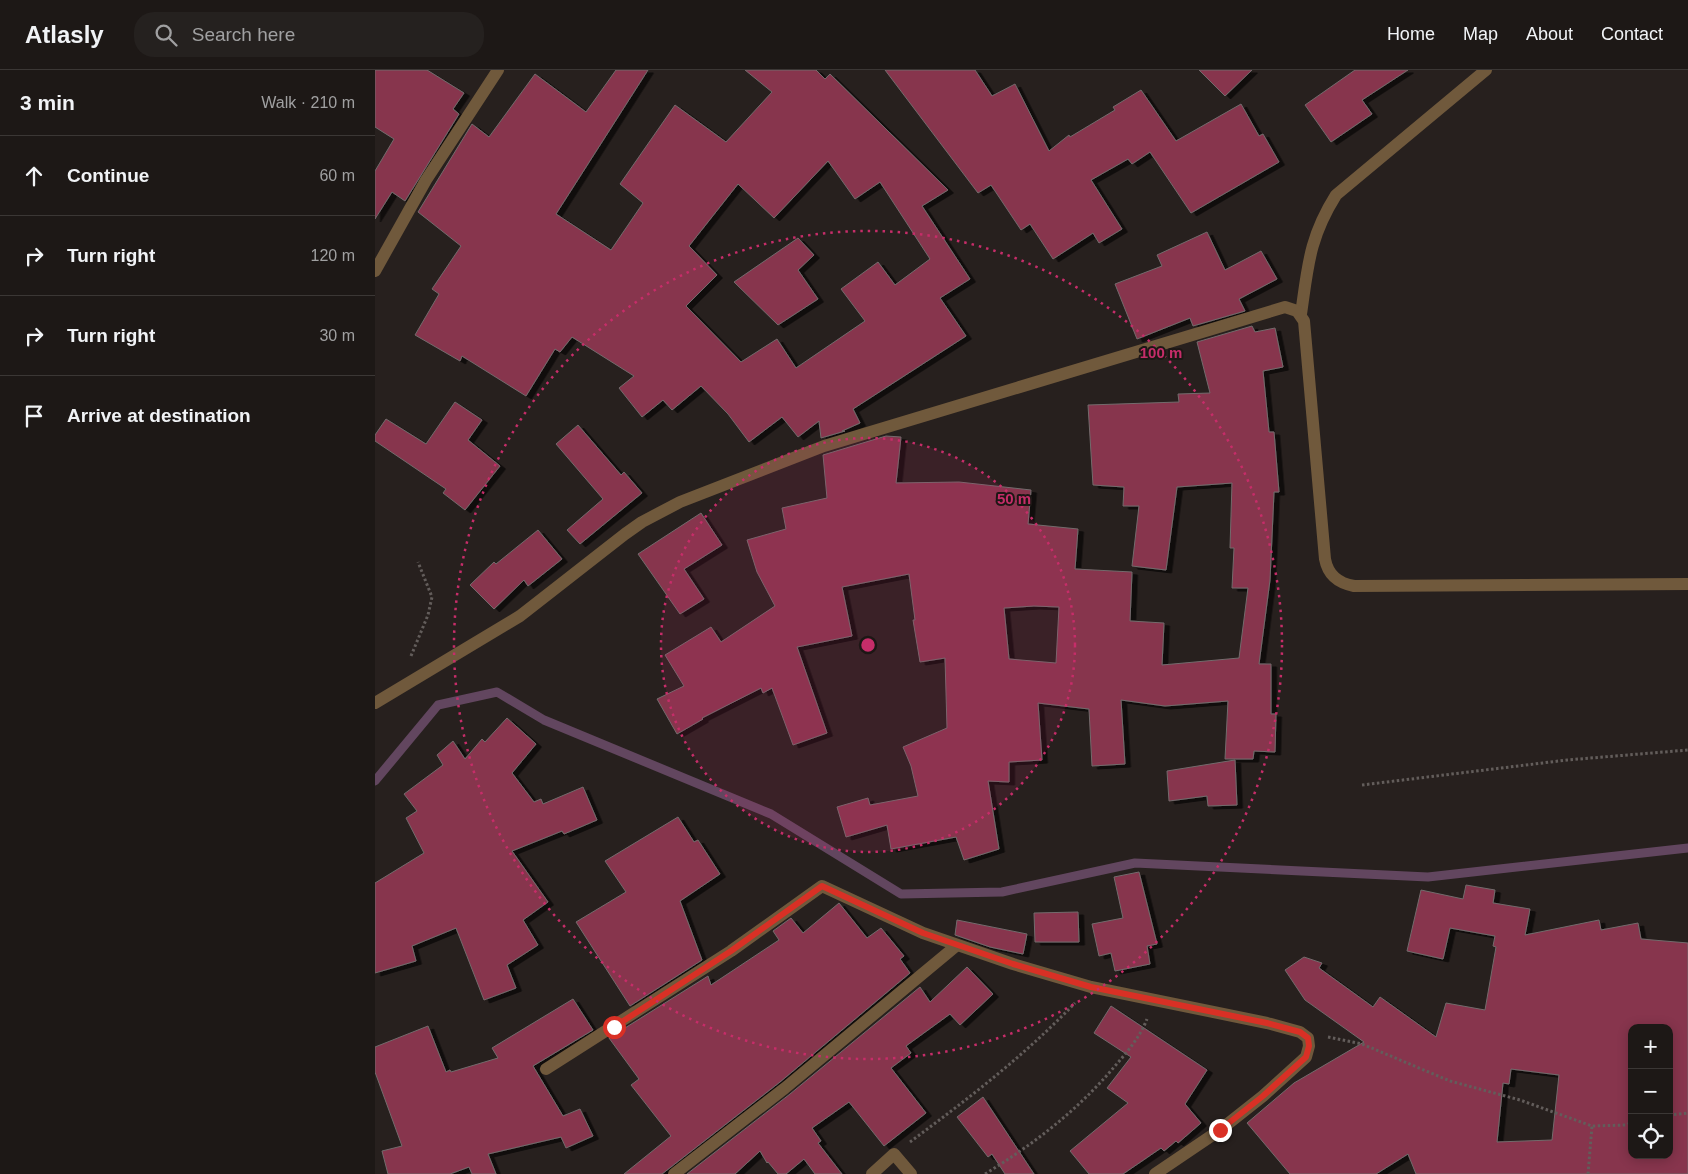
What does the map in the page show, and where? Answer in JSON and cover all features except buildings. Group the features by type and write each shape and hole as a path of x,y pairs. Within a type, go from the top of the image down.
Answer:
{"street":[{"path":"375,271 426,180 498,70"},
{"path":"1486,70 1336,195 1321,218 1311,245 1301,314 1304,321 1326,568 1333,578 1344,584 1354,586 1688,584"},
{"path":"375,703 520,616 625,534 642,522 680,502 824,446 874,430 1277,308 1292,308 1301,314"},
{"path":"546,1069 731,951 822,886 956,946 1091,987 1267,1023 1300,1032 1308,1038 1309,1046 1306,1057 1263,1096 1220,1130 1155,1174"},
{"path":"674,1174 785,1088 956,946"},
{"path":"872,1174 894,1154 911,1174"}],"path":[{"path":"398,690 431,606 430,588 418,562"},
{"path":"1362,785 1567,760 1688,750"},
{"path":"894,1154 974,1094 1043,1036 1091,987"},
{"path":"985,1174 1029,1147 1095,1089 1143,1030 1155,999"},
{"path":"1308,1038 1325,1036 1362,1044 1450,1081 1519,1100 1592,1126 1628,1124"},
{"path":"1673,1115 1688,1113"},
{"path":"1588,1174 1592,1126"}],"waterway":[{"path":"375,781 438,705 497,692 544,720 771,814 901,894 1002,892 1135,863 1428,877 1688,848"}],"route":[{"path":"614,1027 731,951 822,886 923,933 956,946 1013,964 1091,987 1267,1023 1300,1032 1308,1038 1309,1046 1306,1057 1263,1096 1220,1130"}]}
